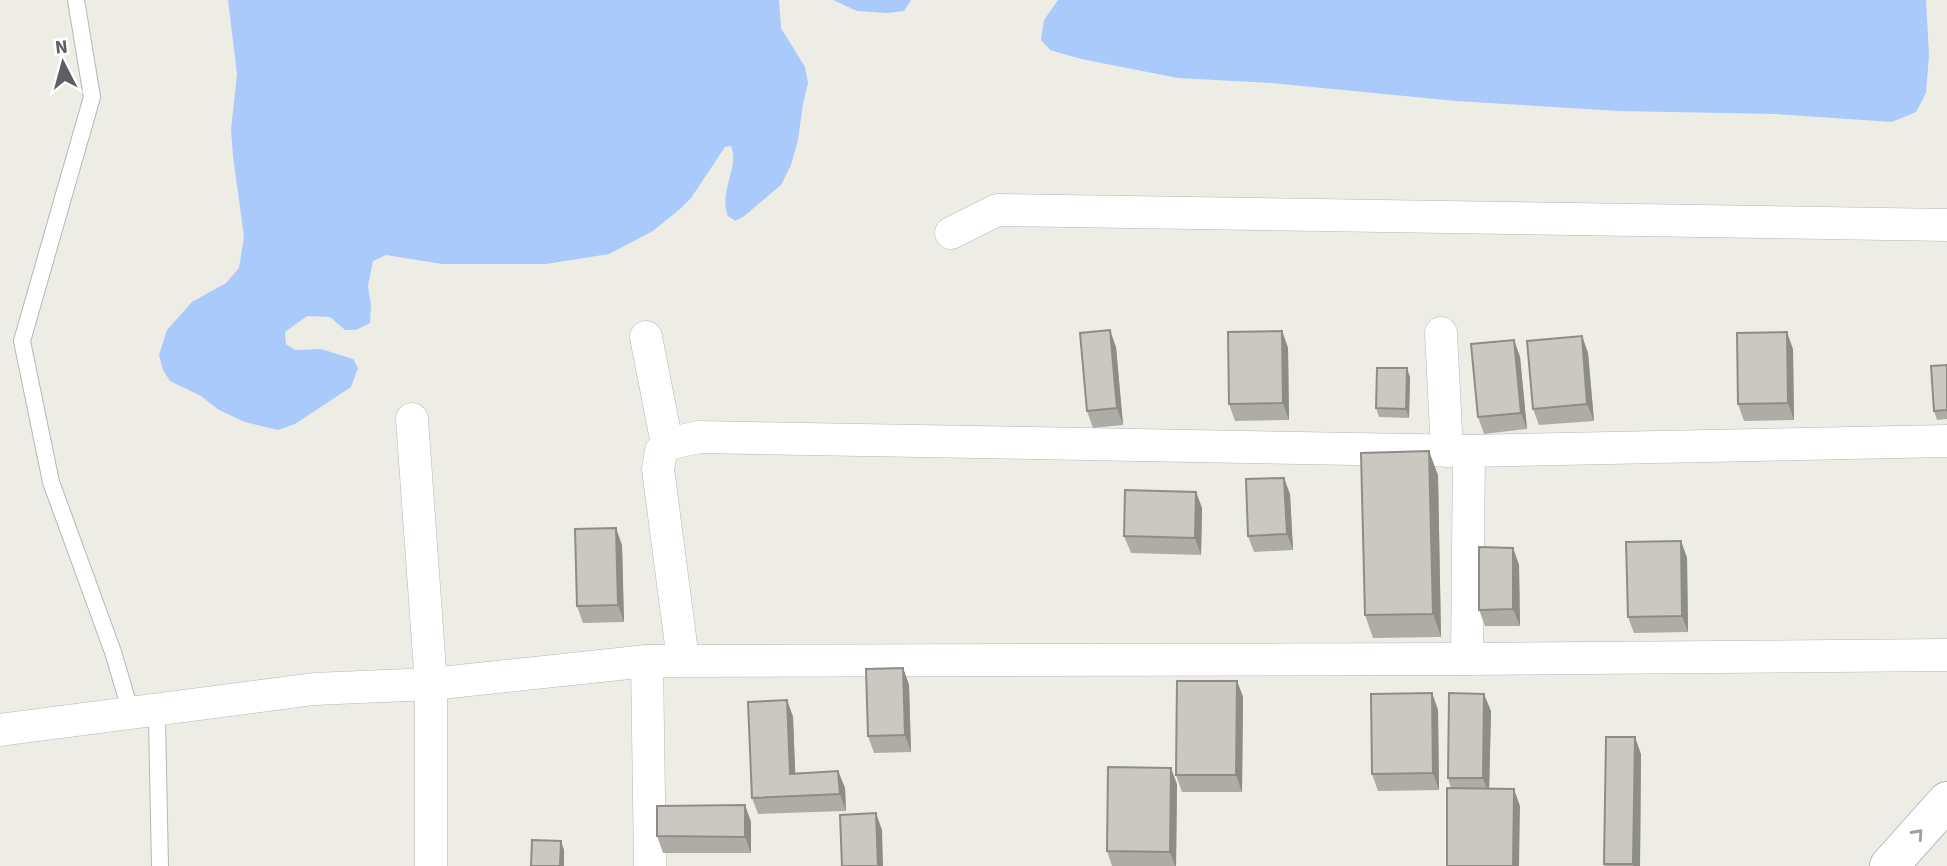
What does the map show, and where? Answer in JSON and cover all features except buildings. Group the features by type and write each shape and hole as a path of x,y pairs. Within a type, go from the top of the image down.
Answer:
{"main road":[{"path":"1889,866 1947,801"}],"street":[{"path":"951,233 997,210 1947,225"},
{"path":"1441,333 1458,451 1467,659"},
{"path":"646,337 667,444"},
{"path":"412,419 431,684 431,866"},
{"path":"683,660 658,469 661,451 667,444 699,437 1458,451 1947,441"},
{"path":"0,730 314,689 431,684 647,661 1467,659 1947,654"},
{"path":"647,661 650,866"}],"lane":[{"path":"76,0 92,97 22,341 51,482 113,652 143,712 157,721 160,866"}],"water":[{"path":"228,0 779,0 781,28 805,67 808,83 798,140 791,165 781,185 735,221 728,216 726,207 733,163 731,146 725,147 691,198 680,209 653,231 609,254 546,264 442,264 386,255 373,261 368,286 370,323 356,330 345,330 330,317 307,316 285,332 286,344 295,350 321,349 353,359 358,368 351,387 295,424 278,430 245,422 170,381 163,370 159,355 167,330 192,302 226,283 239,268 244,237 231,130 237,74"},
{"path":"833,0 911,0 904,11 887,13 857,11"},
{"path":"1058,0 1926,0 1929,55 1926,93 1916,112 1892,122 1776,114 1619,111 1456,101 1271,83 1178,78 1081,59 1050,50 1041,40 1044,20"}]}
